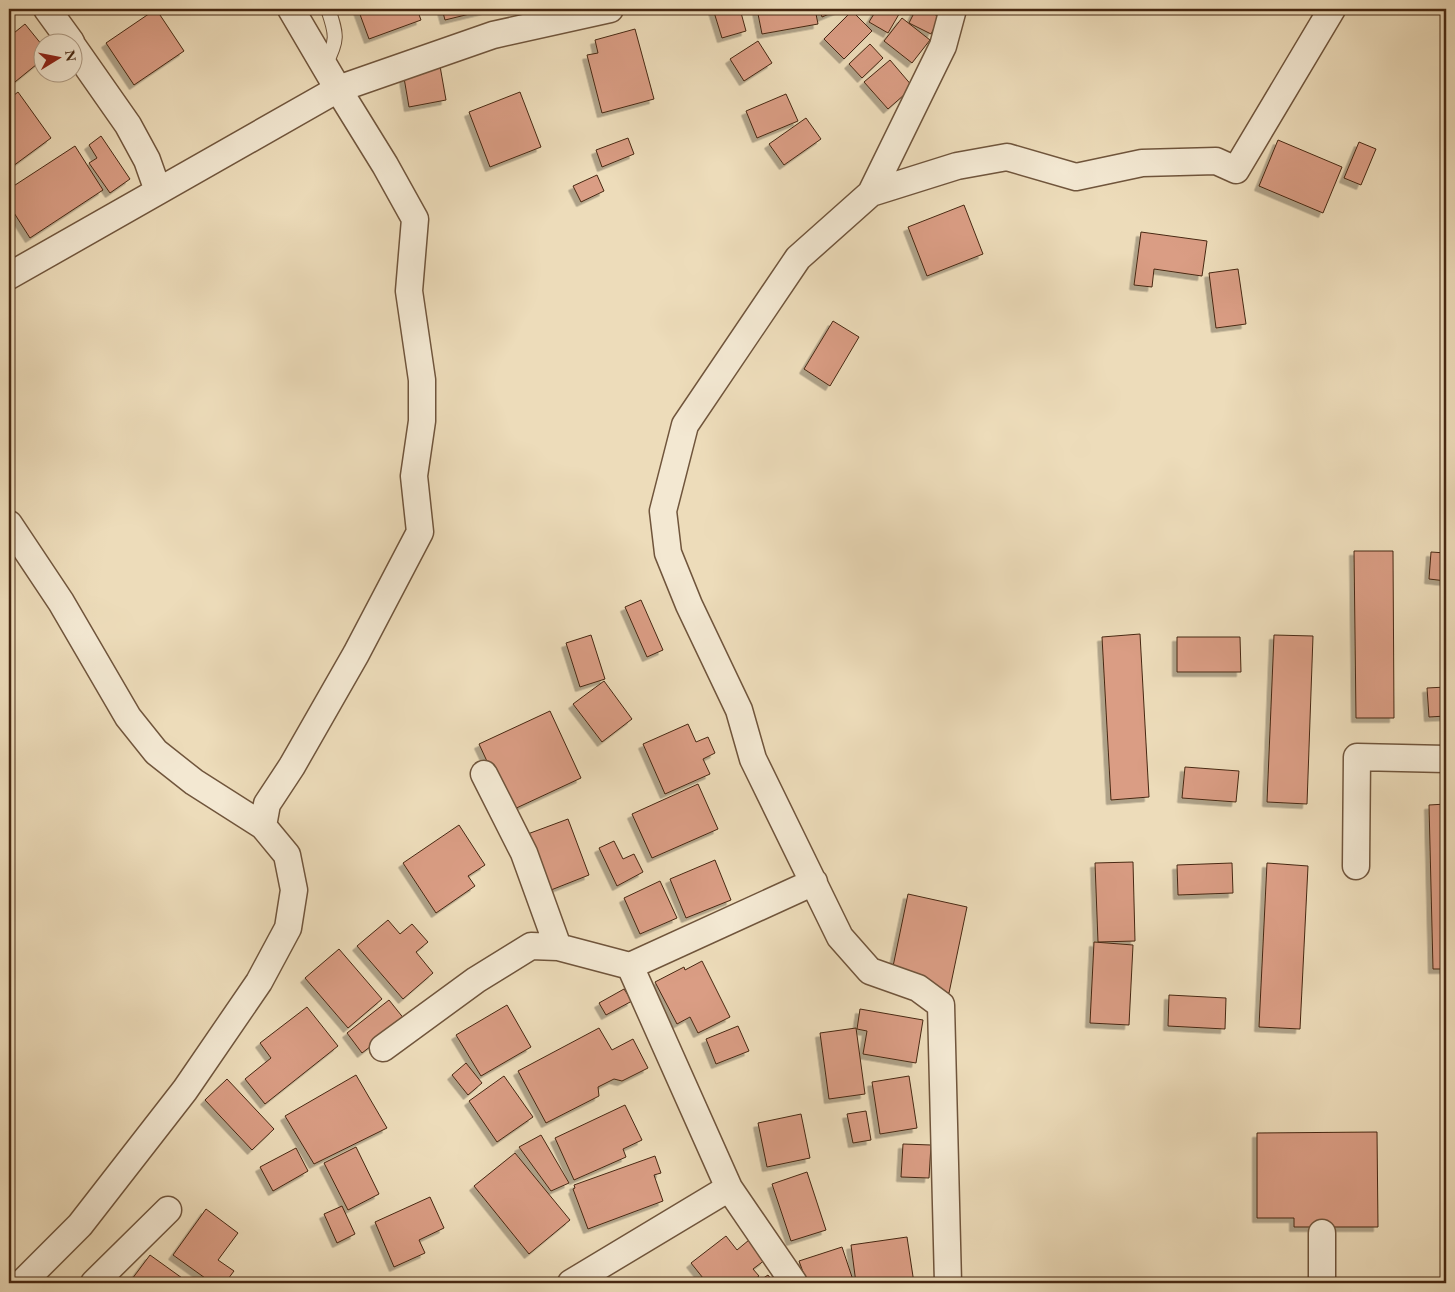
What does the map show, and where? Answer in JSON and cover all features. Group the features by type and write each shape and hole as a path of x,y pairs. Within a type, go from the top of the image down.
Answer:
{"street":[{"path":"47,9 63,32"},
{"path":"263,826 267,804 292,766 356,654 420,532 414,476 422,421 422,380 409,291 415,219 385,165 291,9"},
{"path":"9,276 338,89 493,35 610,9"},
{"path":"948,1283 941,1005 918,988 870,971 840,937 753,759 739,710 685,597 668,553 663,511 685,425 798,258 871,193 943,46 953,9"},
{"path":"871,193 957,166 1007,157 1076,177 1142,163 1216,161 1236,170 1332,9"},
{"path":"82,58 128,125 147,160 158,191"},
{"path":"9,524 61,602 128,717 156,752 194,782 263,826 288,855 294,890 288,928 260,982 185,1090 80,1225 22,1283"},
{"path":"1356,866 1357,757 1446,759"},
{"path":"484,774 524,853 558,947"},
{"path":"383,1048 476,980 530,946 558,947 630,966 814,882"},
{"path":"630,966 729,1188 794,1283"},
{"path":"571,1283 729,1188"},
{"path":"94,1283 168,1210"},
{"path":"1322,1233 1322,1283"}],"lane":[{"path":"325,65 333,49 336,37 328,9"}],"building":[{"path":"156,9 184,51 134,85 106,43"},
{"path":"358,9 417,9 421,20 369,39"},
{"path":"442,9 485,9 486,10 445,20"},
{"path":"713,9 740,9 746,31 722,38"},
{"path":"757,9 815,9 818,24 762,34"},
{"path":"819,9 841,9 822,17"},
{"path":"877,9 902,9 888,33 869,22"},
{"path":"916,9 923,9 940,17 931,34 909,23"},
{"path":"852,11 872,31 844,59 824,39"},
{"path":"902,18 930,40 912,63 884,41"},
{"path":"25,24 32,33 32,68 10,86 9,84 9,37"},
{"path":"635,29 654,99 602,113 587,55 598,53 595,40"},
{"path":"758,41 772,63 744,81 730,59"},
{"path":"870,44 883,58 862,78 849,64"},
{"path":"890,60 913,87 888,109 864,82"},
{"path":"440,66 446,100 409,107 403,72"},
{"path":"18,92 51,138 9,169 9,99"},
{"path":"520,92 541,147 490,167 469,112"},
{"path":"786,94 798,121 757,138 746,111"},
{"path":"806,118 821,139 784,165 769,144"},
{"path":"101,136 130,179 110,193 89,163 97,158 89,145"},
{"path":"628,138 634,154 602,167 596,150"},
{"path":"1278,140 1342,167 1323,213 1259,186"},
{"path":"1359,142 1376,149 1361,185 1344,178"},
{"path":"75,146 103,190 30,238 9,205 9,189"},
{"path":"597,175 604,191 581,202 573,186"},
{"path":"964,205 983,254 927,276 908,227"},
{"path":"1141,232 1207,241 1202,276 1154,269 1152,287 1134,285"},
{"path":"1238,269 1246,324 1216,328 1209,273"},
{"path":"833,321 859,337 830,386 804,369"},
{"path":"1354,551 1393,551 1394,718 1356,718"},
{"path":"1431,552 1446,553 1446,581 1429,579"},
{"path":"641,600 663,650 647,657 625,607"},
{"path":"1140,634 1149,797 1111,800 1102,637"},
{"path":"591,635 605,679 580,687 566,643"},
{"path":"1274,635 1313,636 1307,804 1267,802"},
{"path":"1177,637 1240,637 1241,672 1177,672"},
{"path":"604,681 632,719 602,742 573,704"},
{"path":"1446,687 1446,716 1429,717 1427,688"},
{"path":"550,711 581,778 510,811 479,744"},
{"path":"688,724 696,742 708,737 715,753 703,759 710,774 665,794 643,744"},
{"path":"1185,767 1239,771 1236,802 1182,798"},
{"path":"698,784 718,829 652,858 632,814"},
{"path":"1446,804 1446,969 1433,969 1429,805"},
{"path":"568,819 589,875 546,892 525,835"},
{"path":"459,825 485,865 468,876 475,886 436,913 403,863"},
{"path":"614,841 623,859 634,854 643,872 617,886 599,848"},
{"path":"715,860 731,900 686,918 670,879"},
{"path":"1133,862 1135,941 1098,942 1095,863"},
{"path":"1232,863 1233,893 1178,895 1177,865"},
{"path":"1267,863 1308,866 1300,1029 1259,1027"},
{"path":"660,881 677,918 640,934 624,898"},
{"path":"908,894 967,907 949,993 890,981"},
{"path":"388,920 400,934 412,924 428,942 416,952 433,973 403,999 357,946"},
{"path":"1094,942 1133,945 1129,1025 1090,1023"},
{"path":"339,949 382,999 348,1028 305,978"},
{"path":"702,961 730,1017 698,1033 690,1017 677,1024 655,982 684,967 685,970"},
{"path":"624,989 632,1001 606,1015 599,1003"},
{"path":"1169,995 1226,998 1225,1029 1168,1026"},
{"path":"389,1000 405,1020 362,1053 347,1033"},
{"path":"507,1005 531,1047 481,1076 456,1035"},
{"path":"307,1007 338,1046 265,1104 245,1079 271,1058 260,1043"},
{"path":"860,1009 923,1020 916,1063 863,1054 867,1031 857,1029"},
{"path":"738,1026 749,1051 716,1064 706,1039"},
{"path":"599,1028 612,1050 633,1039 648,1068 622,1081 614,1079 598,1087 599,1096 546,1123 518,1071"},
{"path":"856,1028 865,1094 829,1099 820,1033"},
{"path":"466,1063 482,1083 468,1095 452,1075"},
{"path":"356,1075 387,1128 314,1164 285,1116"},
{"path":"504,1076 533,1117 497,1142 469,1101"},
{"path":"909,1076 917,1128 880,1134 872,1082"},
{"path":"227,1079 274,1129 252,1150 205,1100"},
{"path":"625,1105 642,1140 623,1149 626,1157 574,1180 555,1138"},
{"path":"866,1111 871,1140 853,1143 847,1114"},
{"path":"801,1114 810,1158 767,1167 758,1123"},
{"path":"1377,1132 1378,1227 1294,1227 1294,1218 1257,1218 1257,1133"},
{"path":"541,1135 569,1183 551,1191 519,1147"},
{"path":"903,1144 931,1145 929,1178 901,1177"},
{"path":"356,1147 379,1194 348,1210 324,1163"},
{"path":"296,1148 308,1171 273,1191 260,1167"},
{"path":"515,1153 570,1220 529,1254 474,1186"},
{"path":"655,1156 661,1173 654,1175 663,1201 588,1229 573,1189 575,1188 574,1185"},
{"path":"807,1172 826,1230 791,1241 772,1184"},
{"path":"430,1197 444,1228 419,1240 425,1253 394,1267 375,1222"},
{"path":"342,1206 355,1234 337,1243 324,1214"},
{"path":"206,1209 238,1233 218,1260 234,1271 225,1283 212,1283 173,1255"},
{"path":"726,1236 737,1250 749,1240 765,1260 753,1269 759,1276 750,1283 707,1283 691,1263"},
{"path":"907,1237 914,1283 856,1283 851,1245"},
{"path":"842,1247 854,1283 807,1283 799,1261"},
{"path":"150,1255 189,1283 129,1283"},
{"path":"768,1275 774,1283 756,1283"}]}
